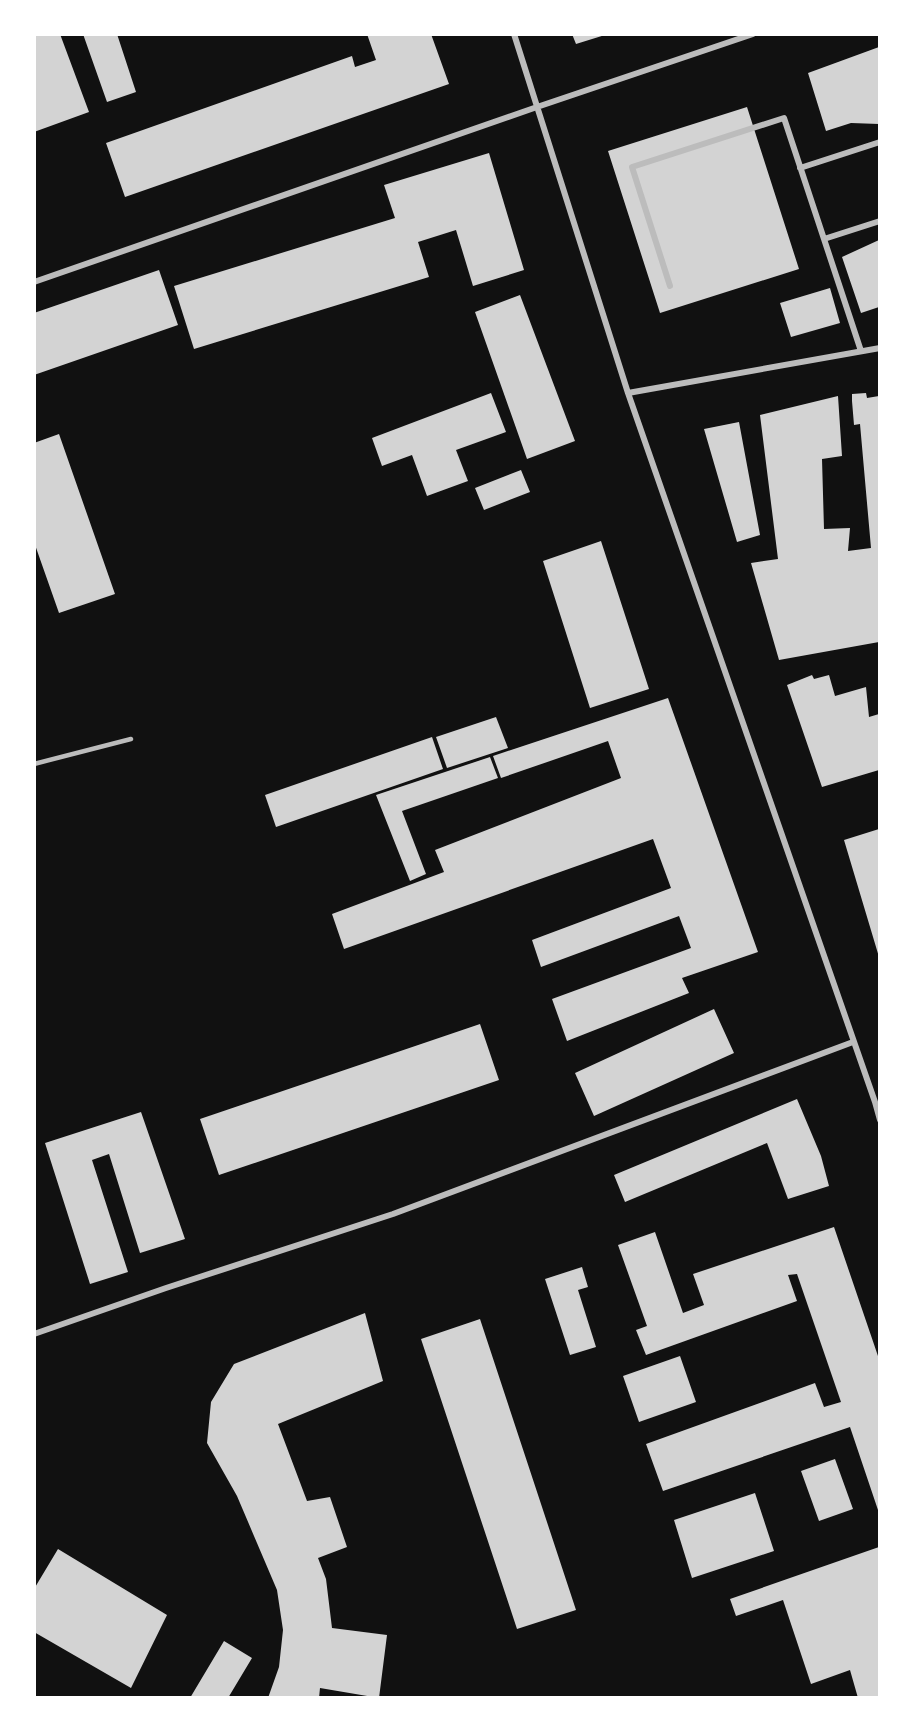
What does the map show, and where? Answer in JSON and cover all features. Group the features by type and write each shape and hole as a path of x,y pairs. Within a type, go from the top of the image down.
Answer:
{"street":[{"path":"514,34 628,393 853,1042 877,1102 879,1120"},
{"path":"34,282 753,34"},
{"path":"670,286 632,167 784,118 861,351"},
{"path":"800,168 879,142"},
{"path":"824,239 879,221"},
{"path":"628,393 879,348"},
{"path":"34,1334 393,1214 853,1042"}],"lane":[{"path":"34,764 131,739"}],"building":[{"path":"34,34 60,34 89,112 34,132"},
{"path":"83,34 117,34 136,92 107,102"},
{"path":"367,34 431,34 449,84 125,197 106,143 352,56 355,67 376,60"},
{"path":"572,34 605,34 605,35 576,44"},
{"path":"879,47 879,124 851,123 826,131 808,73"},
{"path":"747,107 799,269 660,313 608,151"},
{"path":"489,153 524,270 473,286 456,230 418,242 429,277 194,349 174,286 395,218 384,185"},
{"path":"879,240 879,307 861,313 842,257"},
{"path":"159,270 178,325 34,375 34,313"},
{"path":"830,288 840,323 791,337 780,303"},
{"path":"520,295 575,441 527,459 475,312"},
{"path":"491,393 506,432 456,450 468,481 427,496 412,455 382,466 372,438"},
{"path":"866,393 867,398 879,396 879,642 779,660 751,563 778,559 760,415 838,396 842,456 822,459 824,529 850,528 848,551 871,548 860,424 854,425 852,401 852,394"},
{"path":"739,422 760,535 737,542 704,429"},
{"path":"59,434 115,594 59,613 34,542 34,443"},
{"path":"521,470 530,492 484,510 475,488"},
{"path":"601,541 649,689 590,708 543,561"},
{"path":"812,675 814,679 829,675 835,696 866,687 869,717 879,714 879,770 822,787 787,685"},
{"path":"668,698 758,952 682,978 689,993 567,1041 552,999 691,948 679,916 541,967 532,940 671,888 653,839 344,949 332,914 444,872 435,850 621,778 608,741 501,778 493,756"},
{"path":"496,717 508,748 447,768 436,737"},
{"path":"432,737 443,769 276,827 265,795"},
{"path":"490,757 498,778 402,811 426,874 410,881 376,795"},
{"path":"879,829 879,957 844,840"},
{"path":"714,1009 734,1053 594,1116 575,1073"},
{"path":"480,1024 499,1080 219,1175 200,1119"},
{"path":"797,1099 821,1156 829,1186 788,1199 767,1143 625,1202 614,1175"},
{"path":"141,1112 185,1239 140,1253 109,1154 92,1160 128,1272 90,1284 45,1143"},
{"path":"834,1227 879,1359 879,1513 850,1427 663,1491 646,1444 815,1383 824,1407 841,1402 797,1274 788,1275 797,1301 646,1355 636,1330 647,1326 618,1245 655,1232 683,1313 704,1305 693,1274"},
{"path":"582,1267 588,1287 578,1290 596,1347 570,1355 545,1279"},
{"path":"365,1313 383,1381 278,1424 307,1501 330,1497 347,1547 318,1558 326,1579 332,1628 387,1635 379,1698 320,1688 319,1698 268,1698 279,1667 283,1630 277,1590 237,1496 207,1443 211,1402 234,1364"},
{"path":"480,1319 576,1610 517,1629 421,1339"},
{"path":"680,1356 696,1402 639,1422 623,1376"},
{"path":"835,1459 853,1509 819,1521 801,1471"},
{"path":"755,1493 774,1551 692,1578 674,1520"},
{"path":"879,1547 879,1698 858,1698 850,1670 811,1684 783,1600 736,1616 730,1599"},
{"path":"58,1549 167,1615 131,1688 34,1632 34,1589"},
{"path":"224,1641 252,1658 228,1698 190,1698"}]}
